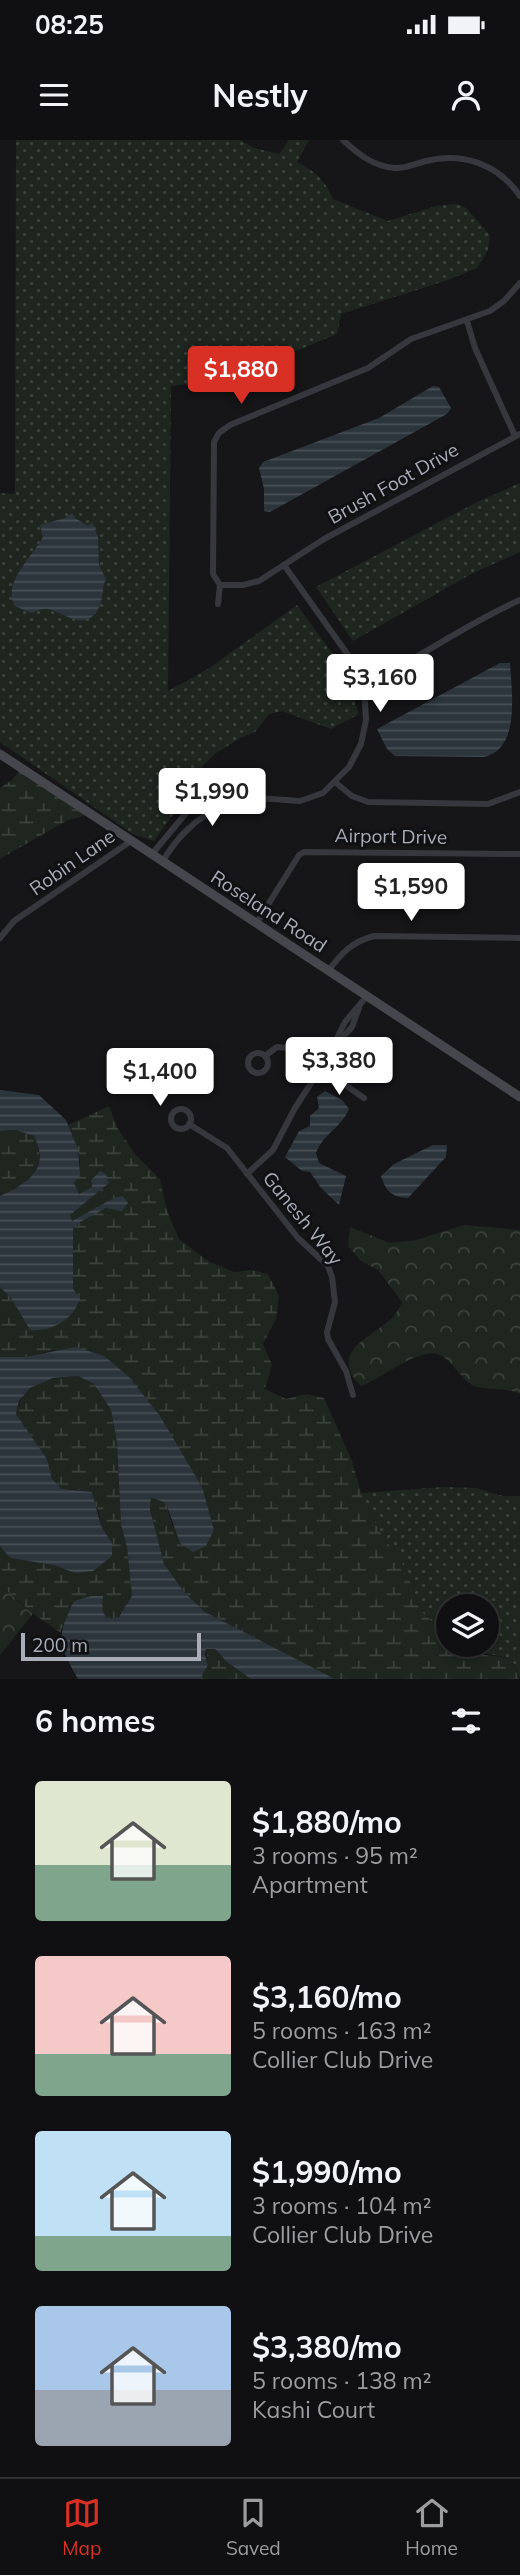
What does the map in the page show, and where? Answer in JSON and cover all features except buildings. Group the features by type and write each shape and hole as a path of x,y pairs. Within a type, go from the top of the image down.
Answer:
{"main road":[{"name":"Roseland Road","path":"0,754 520,1097"}],"street":[{"path":"343,140 370,162 396,168 447,157 481,163 509,181 520,196"},
{"path":"218,604 220,585 212,574 214,442 219,433 230,425 368,369 411,339 490,311 504,301 520,283"},
{"path":"467,321 475,348 517,435"},
{"path":"211,428 219,433"},
{"name":"Brush Foot Drive","path":"220,585 243,585 258,581 324,539 517,435"},
{"path":"152,855 191,807 208,796 249,792 258,798 300,801 323,793 335,782 349,767 361,744 366,720 364,684 353,662 284,565"},
{"path":"364,684 463,628 520,600"},
{"path":"335,782 352,796 368,802 488,804 520,792"},
{"path":"163,861 183,834 218,808 258,798"},
{"path":"174,826 183,834"},
{"name":"Robin Lane","path":"0,938 14,921 131,841"},
{"name":"Airport Drive","path":"256,924 299,855 304,852 520,854"},
{"path":"328,971 345,949 358,940 374,936 520,938"},
{"path":"326,1060 367,996"},
{"path":"265,1056 277,1047 288,1048 312,1062"},
{"path":"315,1077 310,1070 312,1062 317,1059 326,1060"},
{"path":"326,1060 328,1073"},
{"path":"315,1077 328,1073"},
{"path":"328,1073 364,1098"},
{"path":"247,1174 273,1150 315,1077"},
{"name":"Ganesh Way","path":"189,1124 228,1148 299,1238 328,1266 335,1302 327,1332 328,1339 346,1371 353,1395"}],"green space":[{"path":"16,140 240,140 254,148 279,154 289,140 309,140 297,162 319,177 333,199 388,221 436,206 456,204 466,208 490,235 488,250 477,268 341,314 337,334 228,379 171,386 168,691 208,669 297,605 343,668 359,714 331,729 282,711 269,714 255,732 216,753 200,769 194,786 154,841 133,834 0,742 0,493 14,494 15,490"},
{"path":"520,483 520,552 473,573 353,641 316,587 479,501"},
{"path":"19,771 86,815 66,821 0,859 0,788"},
{"path":"109,1106 118,1129 135,1154 160,1179 167,1211 179,1239 208,1261 234,1272 251,1270 268,1274 279,1296 276,1319 263,1344 272,1365 265,1389 286,1399 307,1394 324,1398 352,1461 361,1493 379,1530 405,1568 422,1612 436,1625 436,1657 502,1657 512,1660 519,1679 335,1679 205,1612 184,1592 164,1565 150,1508 151,1496 166,1503 173,1527 202,1487 182,1456 55,1350 25,1357 0,1357 0,1287 11,1298 23,1319 73,1289 73,1229 91,1215 112,1208 123,1196 72,1221 70,1215 109,1183 98,1173 91,1180 92,1187 79,1194 74,1183 80,1169 79,1154 68,1125"},
{"path":"15,1130 34,1136 38,1147 38,1166 27,1180 0,1196 0,1131"},
{"path":"464,1225 520,1230 520,1394 472,1385 445,1358 431,1353 411,1359 361,1386 352,1374 349,1363 351,1354 394,1316 402,1302 378,1270 361,1261 348,1246 350,1227 390,1243 416,1240"},
{"path":"78,1376 94,1384 111,1410 117,1442 121,1525 127,1547 132,1596 119,1617 107,1619 102,1609 61,1629 61,1633 0,1585 0,1546 10,1558 53,1565 75,1573 112,1543 101,1526 98,1509 79,1490 62,1489 52,1479 47,1459 16,1414 25,1394 39,1383"},
{"path":"443,1487 476,1488 503,1496 520,1496 520,1679 512,1660 499,1656 499,1594 436,1594 436,1625 422,1612 405,1568 379,1530 361,1493"},
{"path":"0,1585 33,1614 0,1655"},
{"path":"206,1649 215,1649 227,1662 251,1679 200,1679 208,1665"}],"shaded area":[{"path":"433,386 439,387 451,408 447,414 270,512 264,511 264,489 259,468 263,462 379,418"},
{"path":"72,513 88,526 92,522 98,537 99,565 106,579 97,611 85,620 79,620 53,610 43,609 31,613 15,606 12,589 20,570 43,537 40,525 65,518"},
{"path":"500,663 510,663 512,705 508,733 495,753 483,757 395,756 387,749 377,729"},
{"path":"0,1090 39,1095 66,1120 78,1149 80,1174 74,1183 79,1194 92,1187 91,1180 100,1171 106,1174 109,1183 70,1215 72,1221 116,1197 123,1196 128,1203 122,1211 106,1208 80,1222 73,1229 73,1289 80,1298 73,1313 61,1323 46,1329 30,1330 11,1298 0,1287 0,1196 34,1174 40,1157 34,1136 15,1130 0,1131"},
{"path":"325,1091 342,1100 349,1109 316,1153 319,1163 346,1176 339,1205 321,1188 310,1172 302,1171 285,1157 299,1131 310,1126 310,1116 319,1108 317,1097"},
{"path":"433,1145 447,1145 446,1157 408,1198 390,1193 381,1176 394,1164"},
{"path":"75,1347 104,1356 129,1377 160,1416 202,1487 214,1530 206,1546 193,1552 180,1543 166,1503 151,1497 150,1509 164,1564 184,1592 205,1612 335,1679 251,1679 227,1662 215,1649 206,1649 208,1665 200,1679 78,1679 66,1657 62,1640 64,1624 74,1601 103,1596 102,1609 107,1619 119,1617 132,1596 127,1547 121,1525 117,1442 111,1410 94,1384 78,1376 53,1378 30,1388 19,1401 16,1414 47,1459 52,1479 62,1489 92,1492 101,1526 112,1543 112,1556 93,1571 75,1573 53,1565 10,1558 0,1546 0,1357 25,1357"}]}
